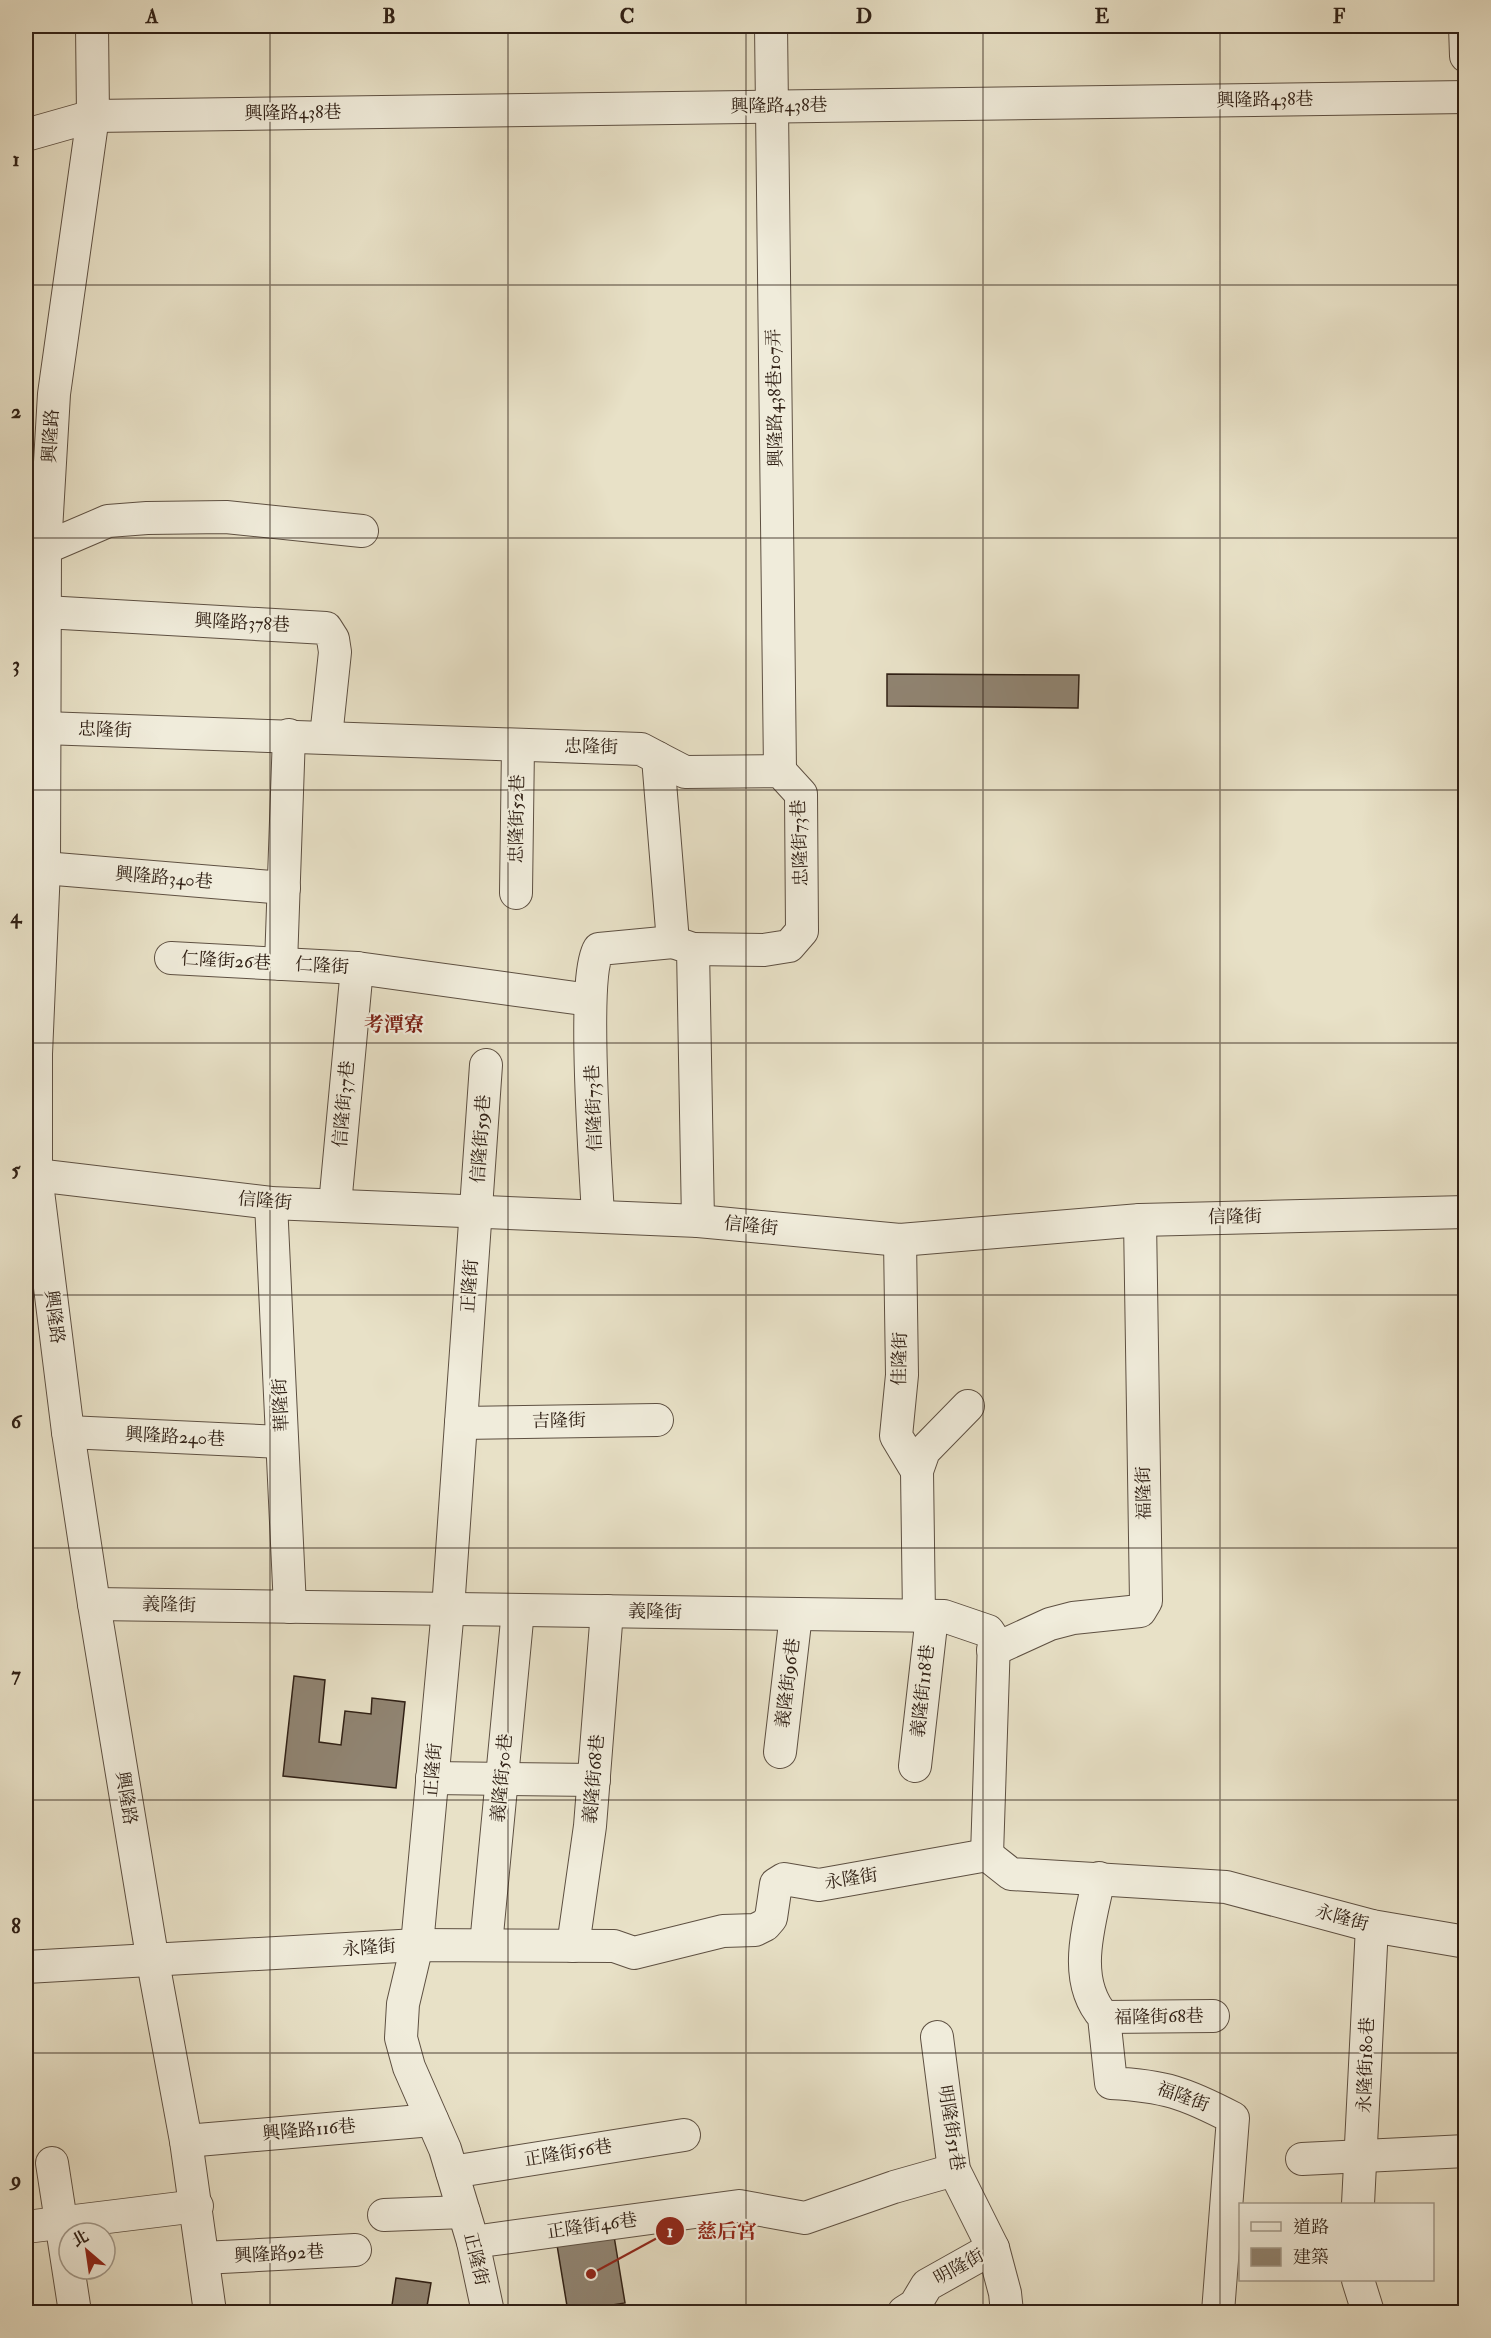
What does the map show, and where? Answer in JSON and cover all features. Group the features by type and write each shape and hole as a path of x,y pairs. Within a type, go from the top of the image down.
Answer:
{"street":[{"name":"興隆路","path":"92,26 93,116 40,396 45,548 44,867 36,1054 36,1175 68,1432 94,1604 153,1962 197,2206 210,2313"},
{"name":"興隆路438巷107弄","path":"771,26 780,771"},
{"path":"1465,26 1466,56"},
{"name":"興隆路438巷","path":"26,135 93,116 1466,97"},
{"path":"45,548 108,521 147,518 226,518 362,531"},
{"name":"興隆路378巷","path":"45,612 326,628 333,639 335,652 326,737"},
{"name":"忠隆街","path":"44,728 289,735 518,746 641,748 658,758"},
{"name":"仁隆街","path":"289,735 281,964 357,968 590,1000"},
{"name":"忠隆街52巷","path":"516,893 518,746"},
{"path":"658,758 685,771 780,771"},
{"path":"658,758 683,946 698,1221"},
{"name":"忠隆街73巷","path":"590,1000 594,956 599,949 683,946 764,950 789,946 802,932 801,794 780,771"},
{"name":"興隆路340巷","path":"44,867 284,888"},
{"name":"仁隆街26巷","path":"171,958 281,964"},
{"name":"信隆街37巷","path":"335,1205 357,968"},
{"name":"信隆街73巷","path":"590,1000 598,1216"},
{"name":"信隆街59巷","path":"475,1213 486,1065"},
{"name":"信隆街","path":"36,1175 271,1203 698,1221 900,1240 1140,1220 1466,1212"},
{"name":"華隆街","path":"271,1203 290,1607"},
{"name":"正隆街","path":"475,1213 448,1609 417,1945 402,2004 400,2038 409,2067 452,2172 473,2242 488,2313"},
{"name":"福隆街","path":"993,1650 1050,1624 1073,1618 1140,1611 1146,1601 1140,1220"},
{"name":"佳隆街","path":"900,1240 902,1376 896,1436 917,1471"},
{"path":"925,1616 917,1471 924,1451 968,1406"},
{"name":"吉隆街","path":"461,1423 657,1420"},
{"name":"興隆路240巷","path":"68,1432 282,1442"},
{"name":"義隆街","path":"94,1604 944,1616 988,1631 994,1640 993,1650"},
{"name":"義隆街50巷","path":"486,1945 518,1610"},
{"name":"義隆街68巷","path":"573,1946 590,1826 607,1611"},
{"name":"義隆街96巷","path":"780,1752 796,1614"},
{"name":"義隆街118巷","path":"915,1766 925,1616"},
{"path":"987,1855 993,1650"},
{"path":"432,1778 594,1780"},
{"name":"永隆街","path":"26,1967 153,1962 417,1945 614,1946 634,1953 723,1930 755,1930 765,1925 771,1918 776,1884 784,1879 819,1886 987,1855 1011,1874 1226,1887 1372,1926 1466,1942"},
{"name":"福隆街","path":"1099,1878 1084,1951 1085,1970 1097,2009 1104,2017 1111,2083 1157,2085 1195,2098 1233,2118 1218,2313"},
{"name":"永隆街180巷","path":"1358,2203 1363,2157 1372,1926"},
{"name":"福隆街68巷","path":"1104,2017 1213,2016"},
{"name":"明隆街51巷","path":"937,2037 954,2170 993,2248 1005,2293 1007,2313"},
{"name":"興隆路116巷","path":"186,2140 432,2120"},
{"name":"正隆街56巷","path":"452,2172 684,2135"},
{"path":"1302,2158 1466,2151"},
{"path":"52,2163 61,2221 197,2206"},
{"name":"正隆街46巷","path":"473,2242 739,2206 805,2218 894,2187 954,2170"},
{"path":"384,2215 464,2212"},
{"path":"26,2227 57,2222"},
{"name":"明隆街","path":"904,2313 915,2305 927,2285 993,2248"},
{"name":"興隆路92巷","path":"203,2258 355,2250"},
{"path":"70,2281 75,2313"},
{"path":"1359,2281 1368,2313"}],"building":[{"path":"887,674 1079,675 1078,708 887,706"},
{"path":"294,1676 325,1680 319,1742 341,1745 345,1711 371,1714 372,1698 405,1702 396,1788 283,1776"},
{"path":"614,2236 625,2303 568,2312 557,2245"},
{"path":"396,2278 431,2283 426,2312 391,2312"}],"place":[{"name":"慈后宮","path":"591,2274"}],"district":[{"name":"考潭寮","path":"394,1024"}]}
